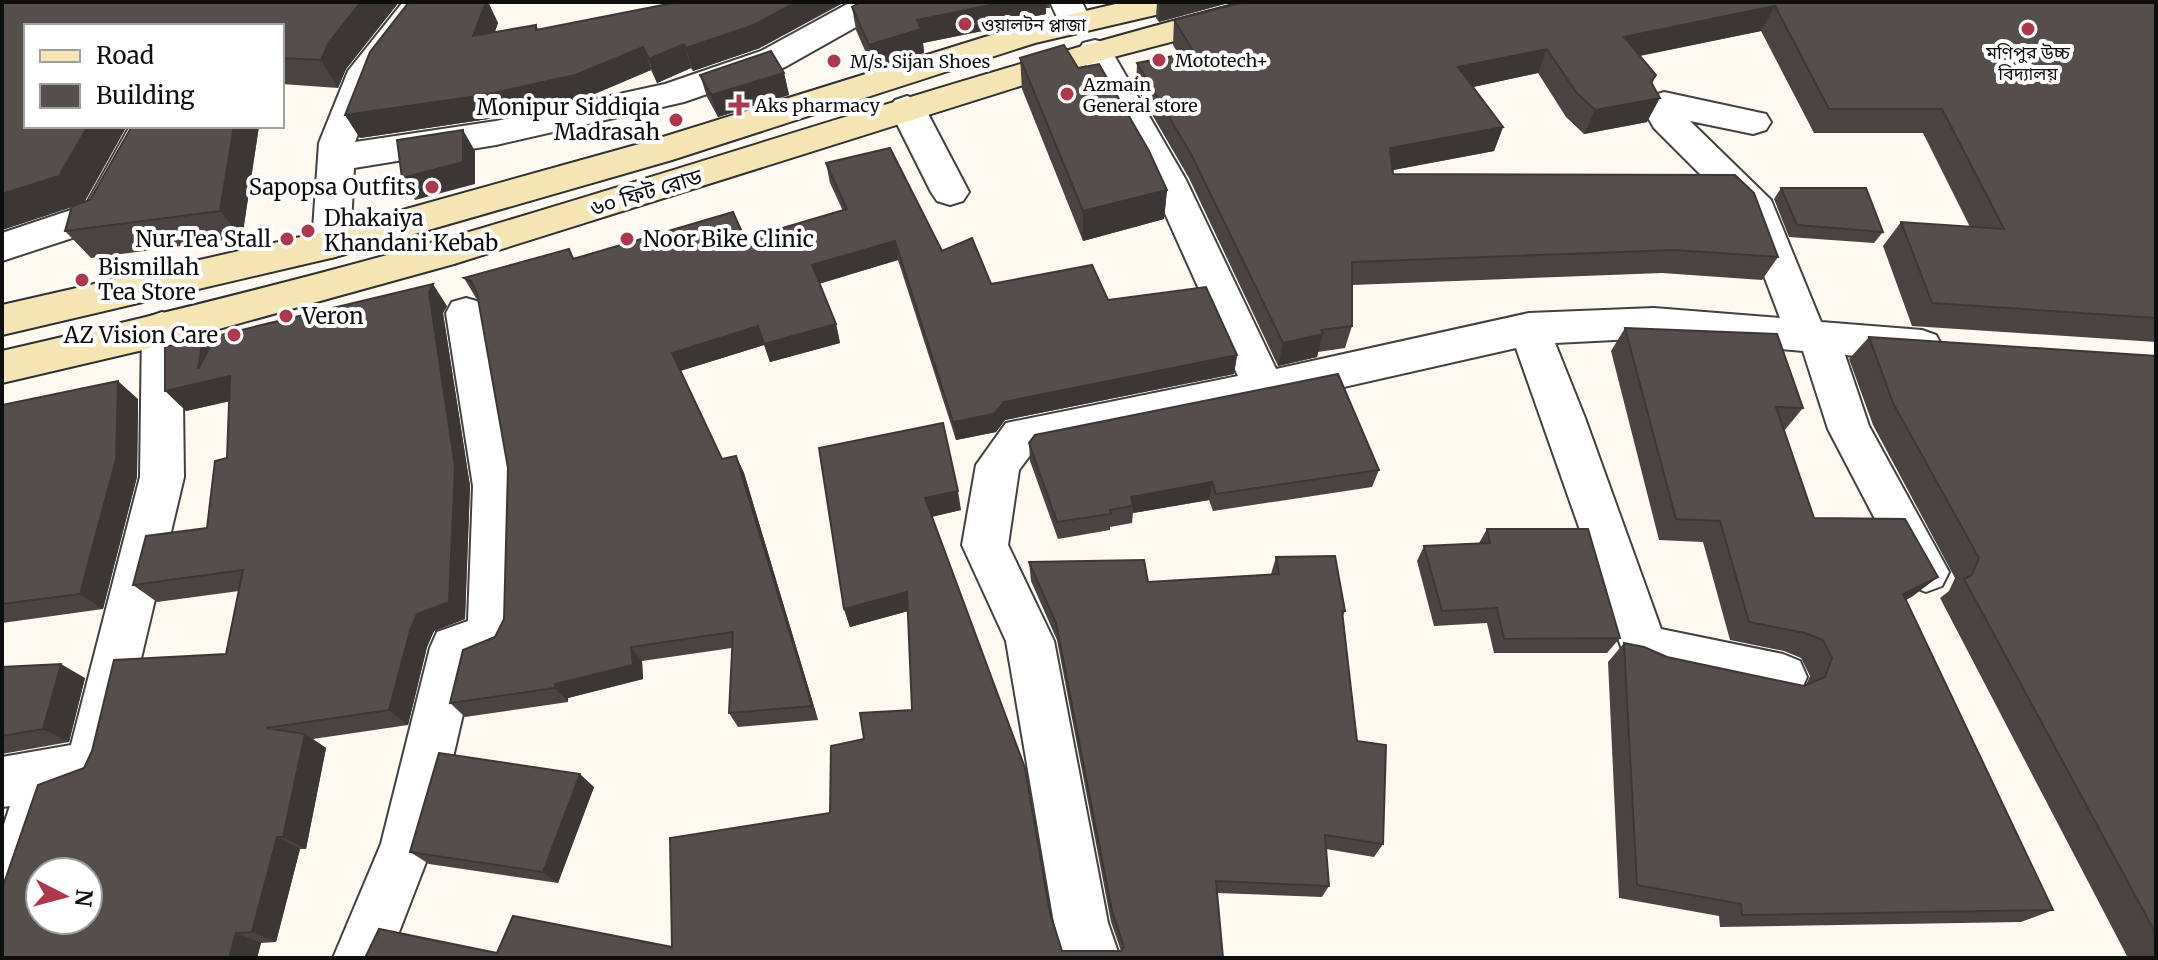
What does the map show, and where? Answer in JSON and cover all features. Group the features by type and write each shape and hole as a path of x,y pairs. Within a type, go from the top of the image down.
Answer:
{"street":[{"path":"331,244 337,143 365,71 420,2"},
{"path":"335,158 496,133 672,94 773,59 876,2"},
{"name":"৬০ ফিট রোড","path":"2,320 331,244 659,151 819,102 930,63 1167,2"},
{"name":"৬০ ফিট রোড","path":"2,367 454,250 738,163 907,108 1078,25 1285,2"},
{"path":"1078,25 1168,180 1264,388"},
{"path":"1753,122 1664,104 1660,107 1667,120 1758,210 1849,429 1929,579"},
{"path":"907,108 950,192"},
{"path":"2,247 99,215 147,128"},
{"path":"361,958 407,844 454,648 491,634 495,486 466,313"},
{"path":"1092,958 1081,923 1030,641 985,545 998,465 1021,435 1264,388 1529,329 1654,323 1957,348"},
{"path":"2,909 24,779 91,764 162,477 162,328"},
{"path":"1529,329 1564,418 1642,643 1650,650 1783,677"}],"building":[{"path":"2,2 361,2 329,42 321,60 284,58 284,24 24,24 24,128 87,128 59,176 2,194"},
{"path":"409,2 486,2 473,36 536,25 536,30 678,2 796,2 754,25 686,48 684,44 649,59 643,47 575,75 484,95 345,115 370,52"},
{"path":"861,2 1006,2 917,20 921,29 869,45 852,7"},
{"path":"1244,2 2156,2 2156,318 1932,303 1901,222 2004,229 1942,109 1829,109 1775,6 1624,37 1656,75 1651,82 1660,98 1595,110 1576,92 1547,49 1458,67 1503,127 1390,148 1393,174 1735,175 1754,193 1778,257 1675,250 1352,262 1352,326 1321,330 1323,334 1283,343 1191,154 1137,63 1194,52 1174,20"},
{"path":"1064,45 1078,68 1099,64 1149,151 1167,190 1083,211 1020,58"},
{"path":"771,51 784,73 711,95 700,75"},
{"path":"131,128 234,128 220,211 65,231 72,206 90,200"},
{"path":"463,130 463,162 402,178 397,140"},
{"path":"890,148 942,251 972,238 991,284 1092,265 1108,300 1206,287 1237,355 1004,402 994,414 953,422 895,241 812,265 836,324 764,344 758,326 672,353 722,459 736,456 812,706 729,713 733,632 631,647 633,665 555,684 555,688 450,703 463,650 495,637 504,619 508,468 477,293 471,281 464,278 569,249 573,259 733,212 745,239 847,209 826,163"},
{"path":"1781,188 1866,188 1883,232 1797,225"},
{"path":"433,284 429,292 455,467 449,602 417,614 389,710 266,728 305,734 283,837 277,837 252,932 236,933 229,958 2,958 2,889 38,785 84,768 92,751 114,660 226,654 243,570 133,585 146,536 207,528 215,461 227,458 230,376 165,391 165,347 203,338 198,369 216,336"},
{"path":"1625,328 1777,334 1803,408 1776,407 1814,518 1905,519 1938,577 1903,594 2053,910 1742,915 1741,904 1637,885 1624,643 1667,657 1804,686 1825,677 1832,658 1823,640 1805,633 1749,622 1720,521 1676,519"},
{"path":"1869,337 2156,356 2156,934 1964,579 1972,575 1979,558 1893,403"},
{"path":"1338,374 1379,470 1216,494 1212,482 1131,497 1133,506 1110,510 1111,514 1057,522 1029,443 1035,435"},
{"path":"118,381 116,459 80,594 2,604 2,405"},
{"path":"943,423 958,491 925,498 1025,768 1050,913 1062,951 1121,951 1124,947 1112,911 1056,623 1029,562 1144,560 1148,582 1279,574 1276,557 1335,556 1345,611 1342,611 1357,741 1386,745 1383,844 1325,835 1329,886 1216,881 1223,958 365,958 379,929 497,953 513,916 672,947 670,838 830,813 831,746 864,739 860,713 912,710 907,592 844,609 819,448"},
{"path":"1487,529 1588,529 1620,638 1504,639 1497,608 1442,611 1424,546 1490,543"},
{"path":"61,664 43,729 2,736 2,667"},
{"path":"439,753 580,774 543,872 410,852"}],"place":[{"name":"ওয়ালটন প্লাজা","path":"965,24"},
{"name":"মণিপুর উচ্চ বিদ্যালয়","path":"2028,29"},
{"name":"Mototech+","path":"1159,60"},
{"name":"M/s. Sijan Shoes","path":"834,61"},
{"name":"Azmain General store","path":"1067,94"},
{"name":"Aks pharmacy","path":"739,105"},
{"name":"Monipur Siddiqia Madrasah","path":"676,120"},
{"name":"Sapopsa Outfits","path":"432,187"},
{"name":"Dhakaiya Khandani Kebab","path":"308,231"},
{"name":"Nur Tea Stall","path":"287,239"},
{"name":"Noor Bike Clinic","path":"627,239"},
{"name":"Bismillah Tea Store","path":"82,280"},
{"name":"Veron","path":"286,316"},
{"name":"AZ Vision Care","path":"234,335"}]}
